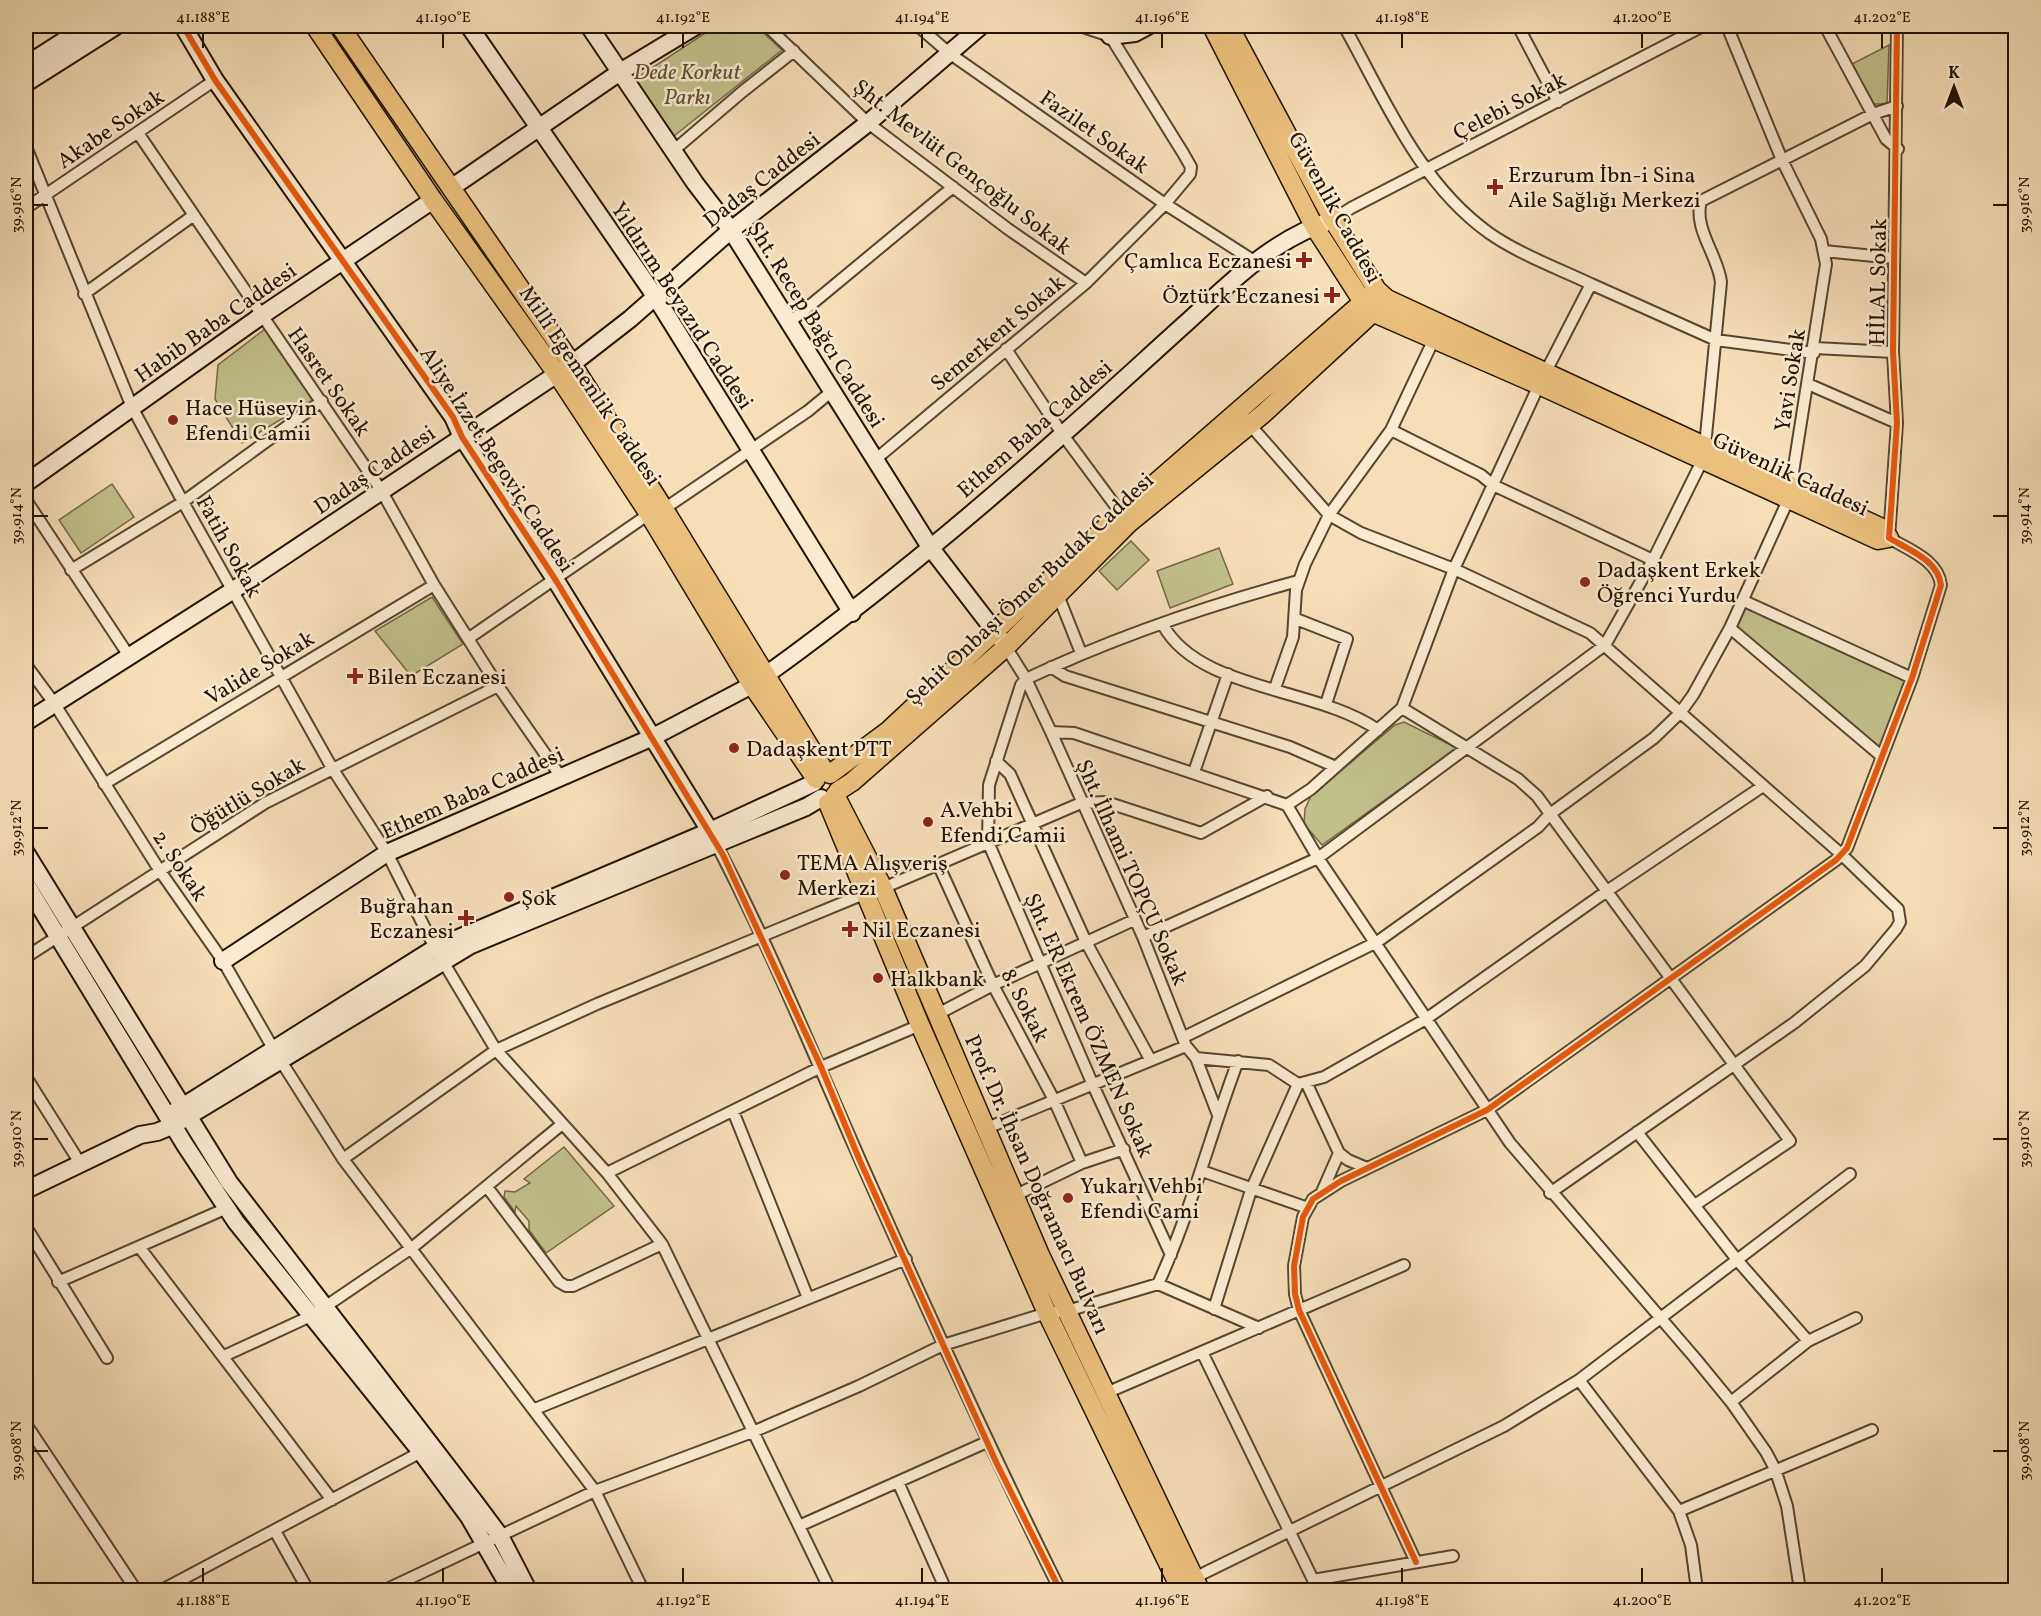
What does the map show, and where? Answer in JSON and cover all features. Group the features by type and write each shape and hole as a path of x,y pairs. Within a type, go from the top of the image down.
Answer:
{"main road":[{"name":"Millî Egemenlik Caddesi","path":"315,26 433,200 565,369"},
{"name":"Millî Egemenlik Caddesi","path":"340,26 451,188 657,512 826,787"},
{"name":"Güvenlik Caddesi","path":"1212,26 1314,226 1368,308 1434,339 1543,379"},
{"name":"Güvenlik Caddesi","path":"1229,26 1333,220 1382,294 1543,379 1790,491 1878,540 1889,538"},
{"name":"Şehit Onbaşı Ömer Budak Caddesi","path":"826,787 852,782 1006,647 1058,595 1125,518 1251,425 1382,294"},
{"name":"Şehit Onbaşı Ömer Budak Caddesi","path":"826,787 994,630 1125,518 1237,410 1368,308"},
{"name":"Prof. Dr. İhsan Doğramacı Bulvarı","path":"826,787 883,888 1014,1196 1106,1393 1185,1587"},
{"name":"Prof. Dr. İhsan Doğramacı Bulvarı","path":"826,787 864,894 1047,1313 1185,1587"}],"street":[{"path":"26,65 87,26"},
{"path":"26,82 116,26"},
{"name":"Aliye İzzet Begoviç Caddesi","path":"183,26 215,80 453,417 462,437 555,579 713,837"},
{"name":"Yıldırım Beyazıd Caddesi","path":"469,26 537,128 655,296 852,613"},
{"name":"Şht. Recep Bağcı Caddesi","path":"589,26 673,152 731,230 930,548 1006,647"},
{"path":"451,188 620,72 696,26"},
{"name":"Şht. Mevlüt Gençoğlu Sokak","path":"767,26 868,123 1008,229 1086,283"},
{"name":"Fazilet Sokak","path":"918,26 950,53 1165,204 1254,261"},
{"name":"Dadaş Caddesi","path":"26,722 232,591 565,369 655,296 731,230 868,123 981,26"},
{"path":"1080,26 1135,33 1148,26"},
{"path":"1344,26 1425,171 1446,194 1493,235 1591,284 1716,340 1814,350 1893,352"},
{"path":"1518,26 1558,102"},
{"name":"Çelebi Sokak","path":"1333,220 1703,26"},
{"name":"Yavi Sokak","path":"987,1128 1150,1059 1377,942 1538,827 1550,814 1654,738 1680,713 1693,695 1744,602 1790,491 1826,278 1824,251 1782,160 1727,26"},
{"path":"1825,26 1888,143 1898,149"},
{"name":"HİLAL Sokak","path":"1889,538 1897,423 1893,352 1898,149 1897,26"},
{"name":"Semerkent Sokak","path":"876,459 1086,283 1165,204 1190,174 1191,167 1107,31"},
{"path":"673,152 742,92 794,51"},
{"name":"Akabe Sokak","path":"26,208 215,80"},
{"path":"1143,938 1318,858 1605,645 1653,560 1704,453 1721,282 1718,263 1699,223 1701,201 1874,114 1897,106"},
{"name":"Hasret Sokak","path":"138,133 381,490 434,585 498,686 561,777"},
{"name":"Fatih Sokak","path":"26,147 132,407 232,591 332,768 387,853 440,953 496,1050 561,1125 607,1173 662,1244 755,1431 830,1590"},
{"path":"790,322 953,187"},
{"name":"Habib Baba Caddesi","path":"26,483 261,316 433,200"},
{"path":"84,294 194,215"},
{"name":"Ethem Baba Caddesi","path":"223,961 387,853 653,737 759,680 852,613 930,548 1063,435 1254,261 1314,226 1333,220"},
{"path":"1824,251 1894,258"},
{"path":"1287,805 1311,789 1402,708 1454,569 1543,379 1591,284"},
{"path":"1275,688 1292,643 1298,581 1329,515 1391,430 1434,339"},
{"path":"1006,349 1063,435 1125,518"},
{"path":"1808,384 1897,423"},
{"path":"469,638 751,451 831,392"},
{"path":"71,570 183,502 322,401"},
{"path":"1237,410 1329,515 1361,533 1454,569 1590,633 1841,854 1898,909 1900,922 1896,929 1865,966 1794,1023 1550,1192"},
{"path":"1391,430 1481,475 1493,485 1653,560"},
{"path":"26,500 129,656"},
{"path":"1416,1562 1299,1310 1295,1294 1294,1266 1303,1217 1313,1199 1321,1194 1367,1168 1487,1110 1672,979 1847,848 1880,755 1912,678 1940,580 1930,563 1889,538"},
{"path":"988,842 988,798 996,761 1021,685 1026,679 1081,653 1242,596 1298,581"},
{"name":"Valide Sokak","path":"104,784 281,675 434,585"},
{"path":"1058,595 1081,653"},
{"path":"1744,602 1912,678"},
{"path":"1296,619 1347,639 1326,704"},
{"path":"1163,625 1171,639 1191,657 1228,674 1358,716 1378,730"},
{"path":"1730,628 1880,755"},
{"name":"Şht. İlhami TOPÇU Sokak","path":"1006,647 1026,679 1051,732 1143,938 1185,1041 1196,1058 1218,1115"},
{"name":"2. Sokak","path":"26,665 54,704 160,871 223,961 278,1056 343,1159 413,1247 596,1491 643,1590"},
{"path":"1051,667 1065,676 1314,755 1336,767"},
{"path":"1194,772 1228,674"},
{"name":"Öğütlü Sokak","path":"26,957 265,803 498,686"},
{"path":"1402,708 1518,779 1537,796 1672,979 1732,1065 1790,1141 1695,1205"},
{"path":"1051,732 1074,733 1267,796 1287,805 1318,858 1377,942 1487,1110 1550,1192 1731,1402 1775,1469 1787,1506 1800,1590"},
{"path":"996,761 1010,774 1086,942 1150,1059"},
{"path":"1214,1309 1224,1285 1251,1190 1302,1083 1324,1077 1426,1019 1607,891 1763,786"},
{"path":"26,1190 178,1116 278,1056 440,953 826,787"},
{"path":"883,888 1081,803 1106,802 1201,833 1267,796"},
{"path":"713,837 821,1067 860,1161 987,1442 1060,1590"},
{"name":"Şht. ER Ekrem ÖZMEN Sokak","path":"988,842 1093,1085 1171,1256"},
{"path":"26,854 71,927 178,1116 227,1208 320,1311 528,1590"},
{"name":"8. Sokak","path":"938,864 993,984 1054,1100 1082,1163"},
{"path":"26,884 57,936 178,1116 229,1182 469,1517 492,1540 511,1590"},
{"path":"343,1159 496,1050 597,1004 864,894"},
{"path":"607,1173 821,1067 920,1025 993,984 1134,920"},
{"path":"1196,1058 1269,1065 1302,1083 1340,1153 1348,1160 1367,1168"},
{"path":"1158,1284 1171,1256 1202,1171 1218,1115 1238,1061"},
{"path":"26,1080 80,1163"},
{"path":"733,1111 808,1298"},
{"path":"224,1356 320,1311 413,1247 561,1125"},
{"path":"1637,1132 1738,1261 1808,1341"},
{"path":"1014,1196 1082,1163 1124,1149"},
{"path":"1321,1194 1340,1153"},
{"path":"1202,1171 1308,1208"},
{"path":"1185,1587 1291,1531 1504,1426 1579,1380 1850,1174"},
{"path":"487,1187 559,1282 566,1286 573,1286 662,1244"},
{"path":"58,1282 227,1208"},
{"path":"26,1227 107,1358"},
{"path":"140,1248 332,1500"},
{"path":"535,1409 906,1260"},
{"path":"1106,1393 1404,1265"},
{"path":"385,1590 596,1491 755,1431 943,1345 1047,1313 1067,1311 1158,1284 1258,1328"},
{"path":"1731,1402 1808,1341 1856,1318"},
{"path":"1202,1352 1316,1585 1453,1556"},
{"path":"1579,1380 1679,1511 1691,1545 1697,1590"},
{"path":"27,1429 136,1590"},
{"path":"1679,1511 1872,1430"},
{"path":"799,1526 987,1442"},
{"path":"162,1590 421,1452"},
{"path":"898,1482 946,1590"},
{"path":"275,1531 308,1590"}],"green space":[{"name":"Dede Korkut Parkı","path":"716,26 756,26 782,50 674,136 635,79"},
{"path":"1889,45 1887,104 1871,104 1850,65"},
{"path":"265,329 313,400 242,443 215,399 218,365"},
{"path":"112,484 134,517 81,553 59,520"},
{"path":"1131,541 1149,560 1117,590 1099,571"},
{"path":"1219,548 1233,584 1170,608 1157,571"},
{"path":"432,597 463,644 411,676 375,631"},
{"path":"1744,601 1912,678 1880,755 1730,628"},
{"path":"1404,722 1457,748 1322,845 1304,824 1305,809 1311,796 1395,725"},
{"path":"564,1147 614,1206 546,1253 529,1230 529,1221 516,1206 515,1212 504,1197 505,1191 515,1192 530,1183 524,1179"}],"cycle path":[{"path":"183,26 215,80 453,417 462,437 555,579 723,855 821,1067 860,1161 997,1464 1060,1590"},
{"path":"1416,1562 1299,1310 1295,1294 1294,1266 1303,1217 1313,1199 1341,1181 1487,1110 1836,860 1847,848 1912,678 1941,585 1939,576 1929,562 1889,538 1897,423 1893,352 1897,26"}],"place":[{"name":"Erzurum İbn-i Sina Aile Sağlığı Merkezi","path":"1495,187"},
{"name":"Çamlıca Eczanesi","path":"1304,260"},
{"name":"Öztürk Eczanesi","path":"1332,295"},
{"name":"Hace Hüseyin Efendi Camii","path":"173,420"},
{"name":"Dadaşkent Erkek Öğrenci Yurdu","path":"1585,582"},
{"name":"Bilen Eczanesi","path":"355,676"},
{"name":"Dadaşkent PTT","path":"734,748"},
{"name":"A.Vehbi Efendi Camii","path":"928,822"},
{"name":"TEMA Alışveriş Merkezi","path":"785,875"},
{"name":"Şok","path":"509,897"},
{"name":"Buğrahan Eczanesi","path":"466,918"},
{"name":"Nil Eczanesi","path":"850,929"},
{"name":"Halkbank","path":"878,978"},
{"name":"Yukarı Vehbi Efendi Cami","path":"1068,1198"}]}
